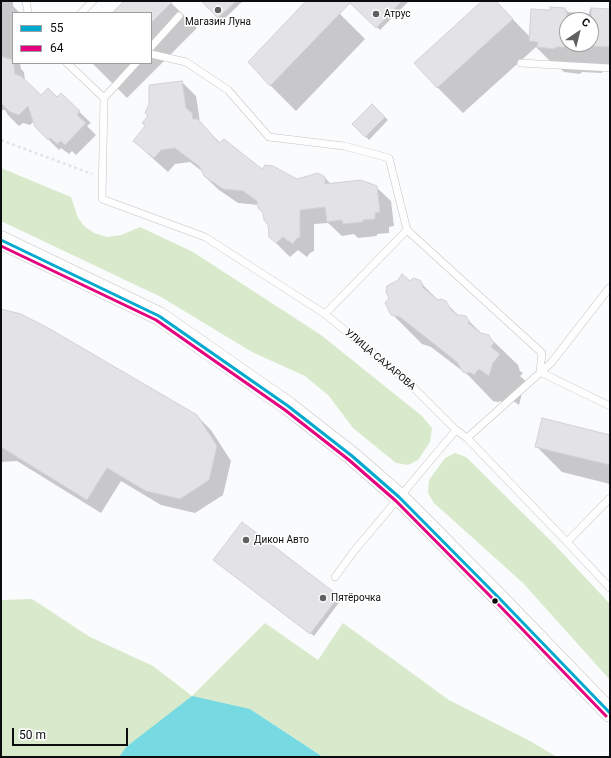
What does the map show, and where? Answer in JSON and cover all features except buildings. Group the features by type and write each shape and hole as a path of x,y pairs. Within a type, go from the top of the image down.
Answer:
{"street":[{"path":"1,240 159,316 288,406 352,456 399,497 610,713"}],"lane":[{"path":"26,1 28,12"},
{"path":"82,12 93,1"},
{"path":"152,46 179,16"},
{"path":"152,54 186,62 228,90 269,137 344,146 389,158 407,230 542,353 540,372"},
{"path":"521,63 610,68"},
{"path":"68,64 104,98"},
{"path":"102,177 104,98 135,64"},
{"name":"УЛИЦА САХАРОВА","path":"102,177 102,200 205,237 325,314 410,384 466,438 610,588"},
{"path":"325,314 407,230"},
{"path":"466,438 551,363 610,287"},
{"path":"540,372 610,406"},
{"path":"335,577 354,551 456,430"},
{"path":"567,542 610,498"}],"path":[{"path":"1,140 102,177"}],"green space":[{"path":"1,168 71,197 78,218 84,226 94,233 107,237 121,235 140,227 193,252 321,335 422,416 432,428 430,442 418,460 408,465 396,463 353,428 329,396 305,376 252,352 161,297 1,221"},
{"path":"455,453 466,457 552,542 610,604 610,680 523,583 434,503 428,493 429,480 445,458"},
{"path":"32,599 90,637 153,666 192,696 265,623 318,660 343,623 449,700 530,741 557,757 323,757 250,709 126,747 119,757 1,757 1,600"}],"water":[{"path":"192,696 250,709 323,757 119,757 126,747"}],"transit line":[{"name":"55","path":"1,240 159,316 288,406 352,456 399,497 610,713"},
{"name":"64","path":"1,246 156,320 285,410 349,460 396,501 606,716"}],"place":[{"name":"Магазин Луна","path":"218,10"},
{"name":"Атрус","path":"376,14"},
{"name":"Дикон Авто","path":"246,540"},
{"name":"Пятёрочка","path":"323,598"}]}
